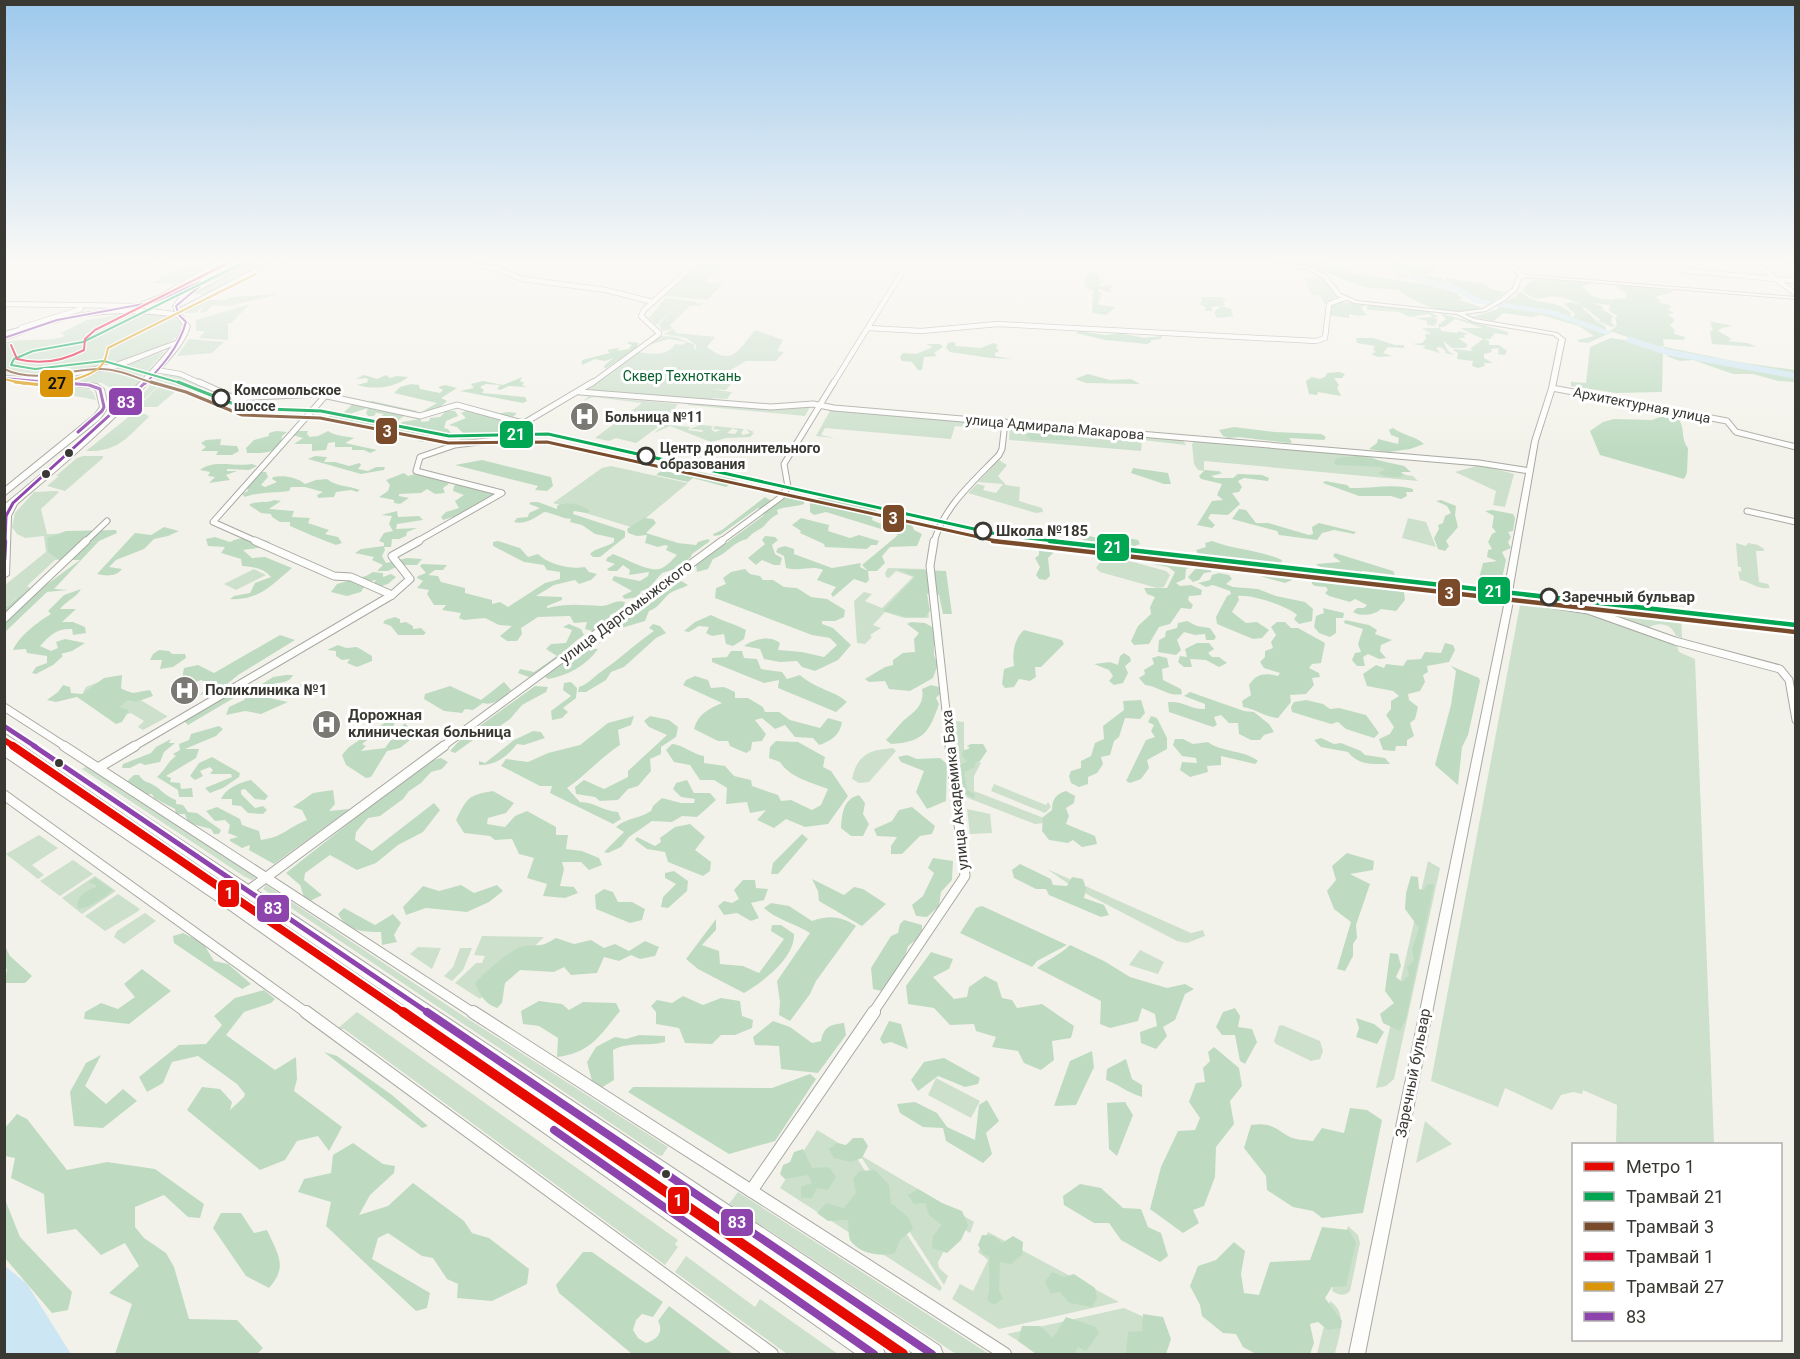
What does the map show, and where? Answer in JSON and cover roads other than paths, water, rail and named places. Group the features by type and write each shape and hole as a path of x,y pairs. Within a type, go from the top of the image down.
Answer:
{"main road":[{"path":"4,335 42,324"},
{"path":"4,510 101,428 156,370 178,342 186,324"},
{"path":"31,379 69,375 118,365 152,354 178,342"},
{"path":"4,378 94,386 100,389 102,400 102,411 97,417 4,493"},
{"path":"102,400 111,403 129,399"},
{"path":"4,575 6,516 13,503"},
{"path":"4,726 932,1354"},
{"path":"4,749 238,908 874,1354"}],"street":[{"path":"4,335 34,324"},
{"path":"98,768 392,595 410,579 392,556 502,494 416,471 420,457 455,445 503,439 504,435 580,392 659,334 649,324"},
{"name":"улица Даргомыжского","path":"249,890 781,497 788,487 784,464 871,324"},
{"path":"869,328 921,331 994,324"},
{"path":"1007,324 1316,341 1325,338 1327,324"},
{"name":"Заречный бульвар","path":"1357,1354 1509,598 1509,586 1537,435 1552,388 1562,341 1558,336 1499,324"},
{"path":"156,370 171,371 234,398 298,394 326,395 420,416 457,405 526,424"},
{"name":"Архитектурная улица","path":"1552,388 1727,421 1730,422 1732,430 1736,432 1796,447"},
{"name":"улица Адмирала Макарова","path":"580,392 771,407 821,405 1479,463 1530,471"},
{"path":"326,395 213,522 334,576 351,578 392,595"},
{"name":"улица Академика Баха","path":"751,1191 965,876 930,566 930,548 941,522 964,491 1002,449 1005,422"},
{"path":"1747,511 1796,522"},
{"path":"4,619 107,521"},
{"path":"1509,598 1588,610 1675,641 1780,669 1789,680 1796,720"},
{"path":"4,707 265,878 1005,1354"},
{"path":"4,795 328,1028 772,1354"}],"water":[{"path":"5,1266 27,1284 71,1354 5,1354"}],"waterway":[{"path":"1585,324 1607,332"},
{"path":"1630,340 1666,352 1796,376"}],"metro line":[{"name":"1","path":"4,740 903,1354"}],"tram line":[{"name":"1","path":"11,345 17,359 34,362 52,361 84,350 85,339 106,324"},
{"name":"21","path":"119,324 83,342 33,351 14,359 11,365 35,369 104,361 188,385 244,408 321,411 449,436 548,434 1001,535 1796,625"},
{"name":"27","path":"4,379 42,385 70,381 104,363 108,348 155,324"},
{"name":"3","path":"4,369 14,374 41,376 103,369 186,392 242,415 320,418 448,443 547,442 1000,542 1795,632"}],"place":[{"name":"Комсомольское шоссе","path":"221,398"},
{"name":"Больница №11","path":"584,417"},
{"name":"Центр дополнительного образования","path":"646,456"},
{"name":"Школа №185","path":"983,531"},
{"name":"Заречный бульвар","path":"1549,597"},
{"name":"Поликлиника №1","path":"184,690"},
{"name":"Дорожная клиническая больница","path":"327,724"}],"park label":[{"name":"Сквер Техноткань","path":"682,376"}]}
